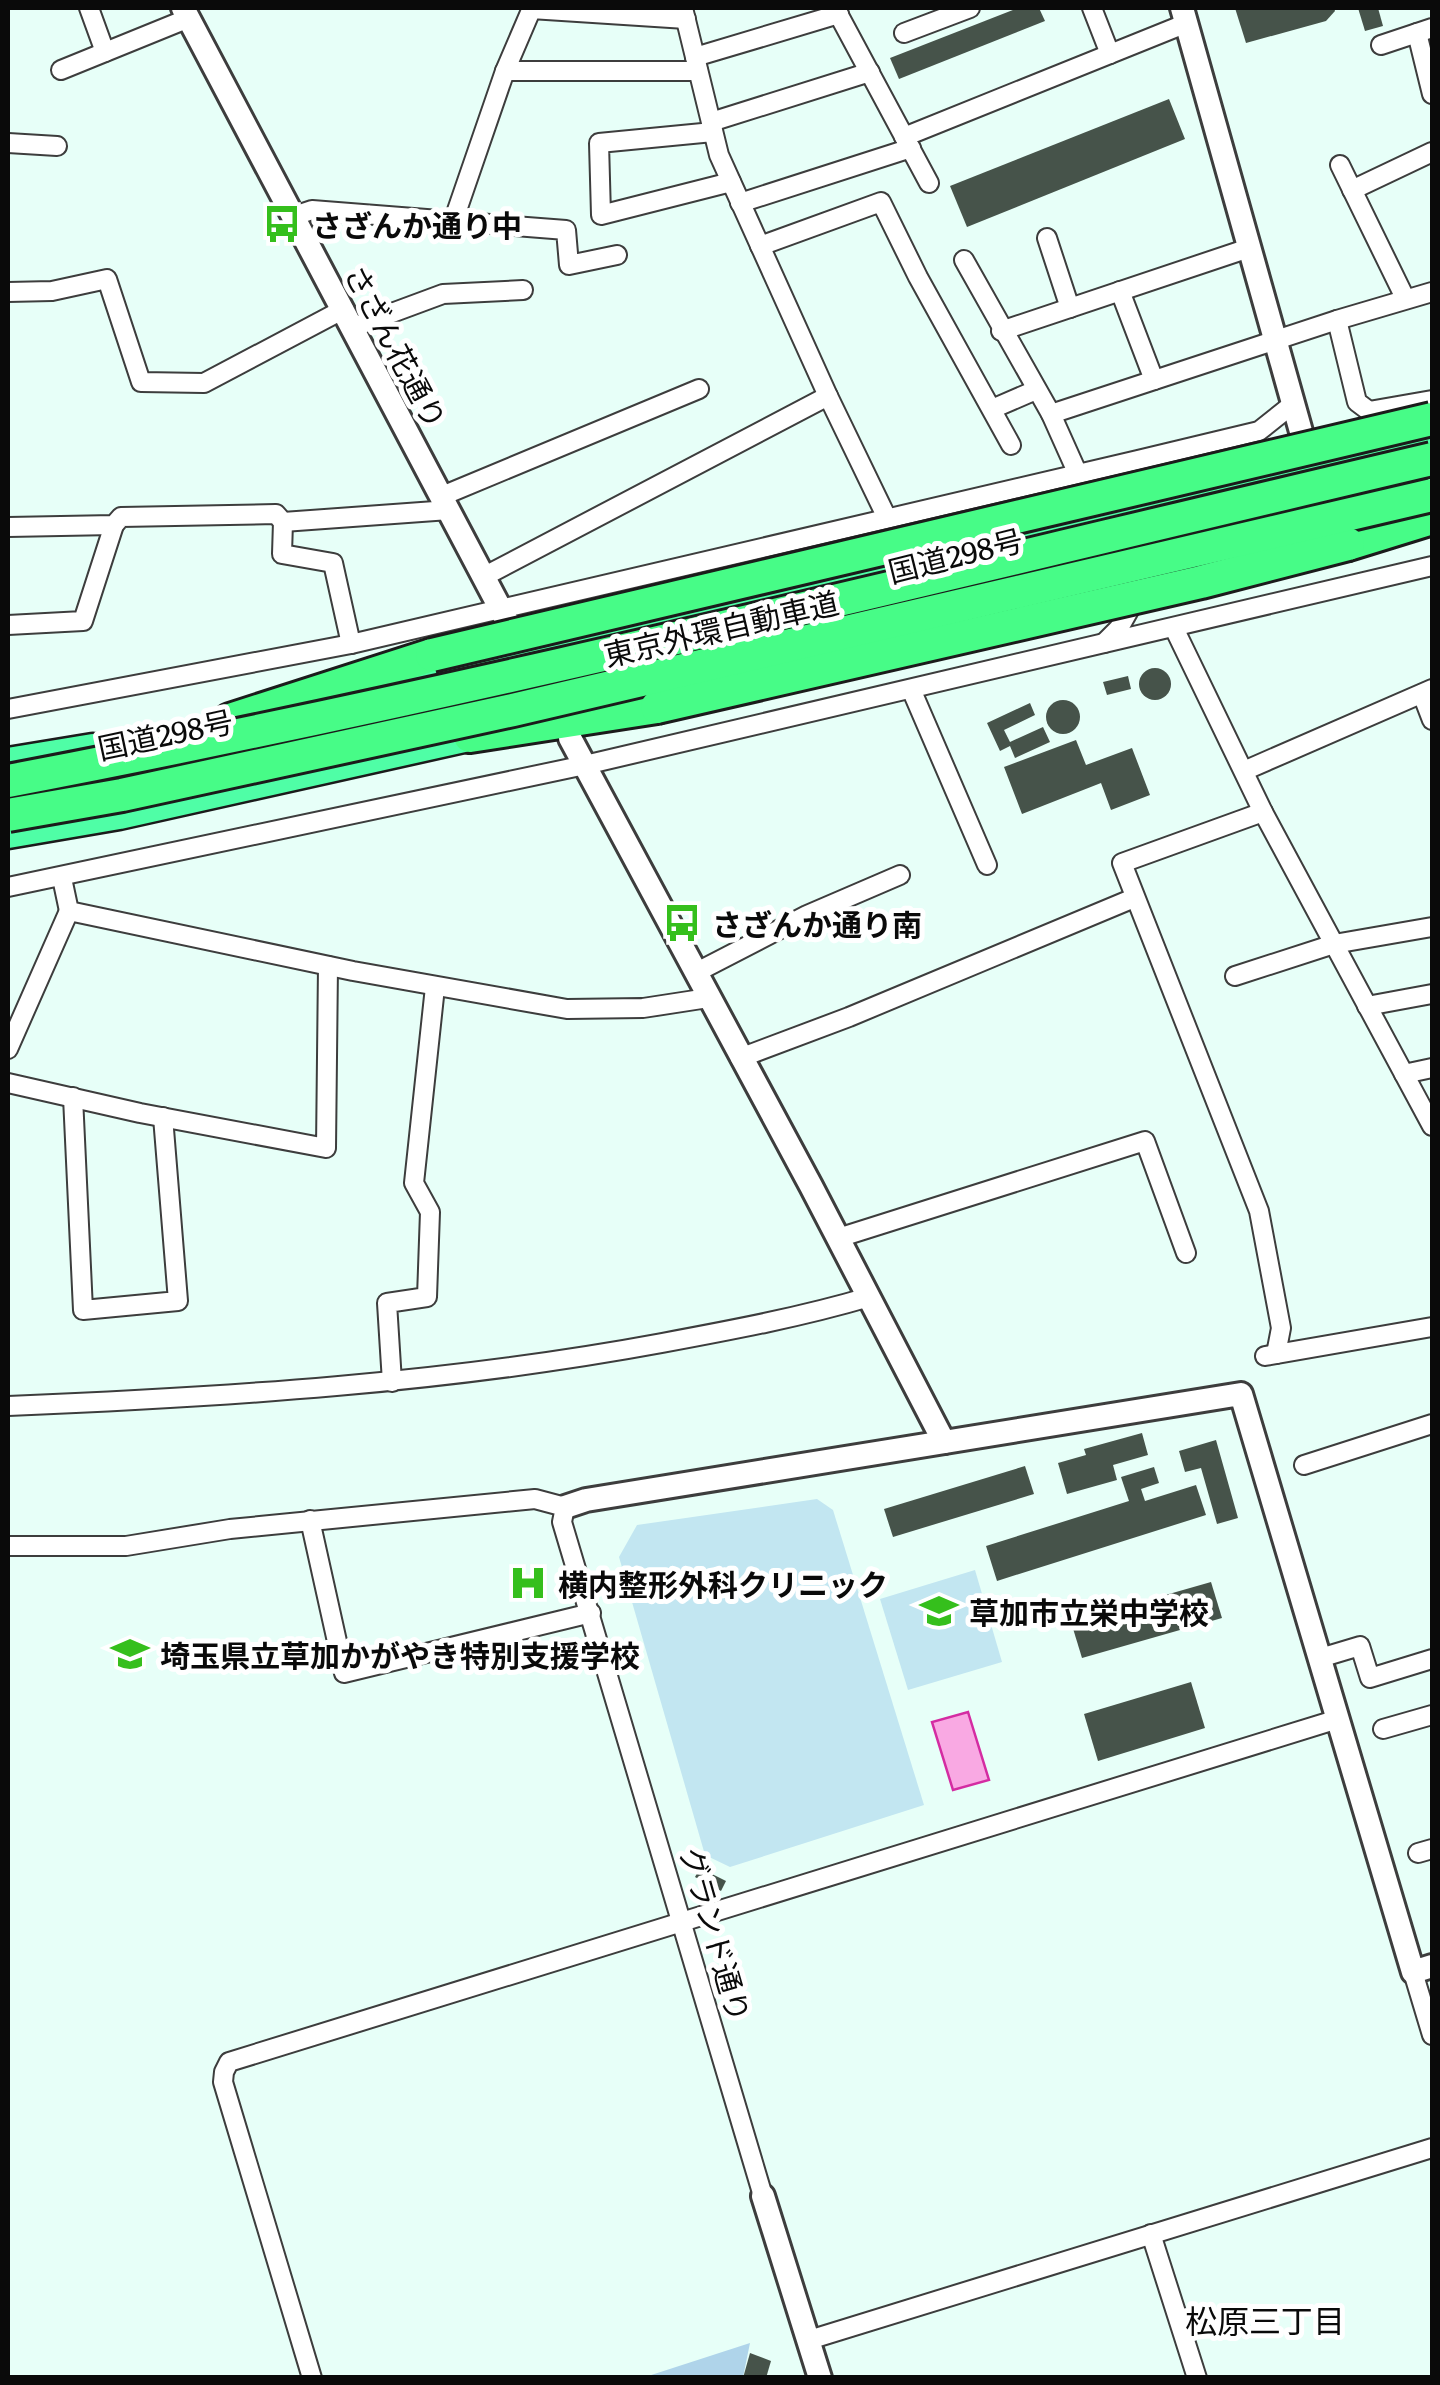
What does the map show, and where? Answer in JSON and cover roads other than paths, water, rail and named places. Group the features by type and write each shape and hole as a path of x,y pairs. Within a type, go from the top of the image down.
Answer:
{"highway":[{"path":"230,720 432,655 1432,419"},
{"name":"国道298号","path":"8,760 108,746 230,720 1432,441"},
{"name":"東京外環自動車道","path":"8,781 291,723 802,609 1432,459"},
{"name":"東京外環自動車道","path":"8,816 495,714 1432,495"},
{"path":"8,842 1432,514"},
{"path":"470,736 656,707 1201,582 1348,544 1432,514"},
{"path":"8,832 119,814"}],"street":[{"path":"89,8 105,52"},
{"path":"454,219 505,71 532,8 684,13 712,127 731,182 887,518"},
{"path":"904,34 970,8"},
{"path":"1092,8 1110,54"},
{"path":"505,71 697,64 837,11 929,182"},
{"path":"61,70 186,13"},
{"name":"さざん花通り","path":"186,13 504,616"},
{"path":"740,203 908,143 1110,54 1184,15 1328,536"},
{"path":"1381,45 1425,30 1432,94"},
{"path":"731,182 601,216 599,143 712,127 870,72"},
{"path":"8,142 57,146"},
{"path":"1352,190 1432,152"},
{"path":"1340,164 1405,298"},
{"path":"760,246 881,202 918,277 1012,445"},
{"path":"294,216 312,210 566,230 569,265 617,254"},
{"path":"1047,238 1070,308"},
{"path":"1001,331 1249,248"},
{"path":"964,260 1051,414 1077,472"},
{"path":"8,292 52,290 107,279 141,382 204,383 349,318 444,294 524,290"},
{"path":"1120,291 1154,380"},
{"path":"1051,414 1432,292"},
{"path":"1337,320 1358,402 1368,410 1432,400"},
{"path":"283,522 445,503 699,390"},
{"path":"992,409 1036,390"},
{"path":"483,577 828,396"},
{"path":"8,709 504,616 887,518 1259,431 1293,404"},
{"path":"1138,460 1196,496"},
{"path":"8,625 83,621 114,525 121,517 276,514 283,522 282,554 334,563 351,644"},
{"path":"8,527 114,525"},
{"path":"8,887 585,765 1432,566"},
{"path":"1104,643 1119,628 1146,578"},
{"path":"1174,628 1263,812 1432,1126"},
{"path":"911,689 986,866"},
{"path":"1246,770 1427,691 1432,720"},
{"path":"570,738 944,1442"},
{"path":"1263,812 1122,862 1259,1211 1280,1328 1270,1355 1432,1326"},
{"path":"695,974 807,916 900,875"},
{"path":"8,1049 70,911 62,878"},
{"path":"740,1058 849,1017 1134,898"},
{"path":"70,911 328,966 567,1010 643,1008 708,998"},
{"path":"1235,976 1334,944 1432,926"},
{"path":"8,1082 164,1118 326,1148 328,966"},
{"path":"392,1382 386,1304 427,1296 430,1212 414,1183 435,987"},
{"path":"1367,1006 1432,994"},
{"path":"1404,1074 1432,1068"},
{"path":"73,1098 83,1310 178,1301 164,1118"},
{"path":"838,1238 1145,1141 1186,1253"},
{"path":"8,1406 208,1398 392,1382 572,1360 802,1317 869,1297"},
{"path":"8,1546 126,1546 310,1520 536,1500 564,1507 586,1500 1241,1394 1338,1719 1423,1969 1432,2035"},
{"path":"1304,1465 1432,1424"},
{"name":"グランド通り","path":"564,1507 562,1522 820,2378"},
{"path":"310,1520 344,1673 591,1614"},
{"path":"1320,1658 1360,1646 1370,1678 1432,1659"},
{"path":"1383,1729 1432,1715"},
{"path":"312,2378 223,2082 229,2062 1338,1719"},
{"path":"808,2340 1432,2148"},
{"path":"1152,2234 1197,2378"}],"place":[{"name":"さざんか通り中","path":"282,224"},
{"name":"さざんか通り南","path":"682,923"},
{"name":"横内整形外科クリニック","path":"528,1583"},
{"name":"草加市立栄中学校","path":"939,1611"},
{"name":"埼玉県立草加かがやき特別支援学校","path":"130,1654"}],"district":[{"name":"松原三丁目","path":"1265,2319"}]}
